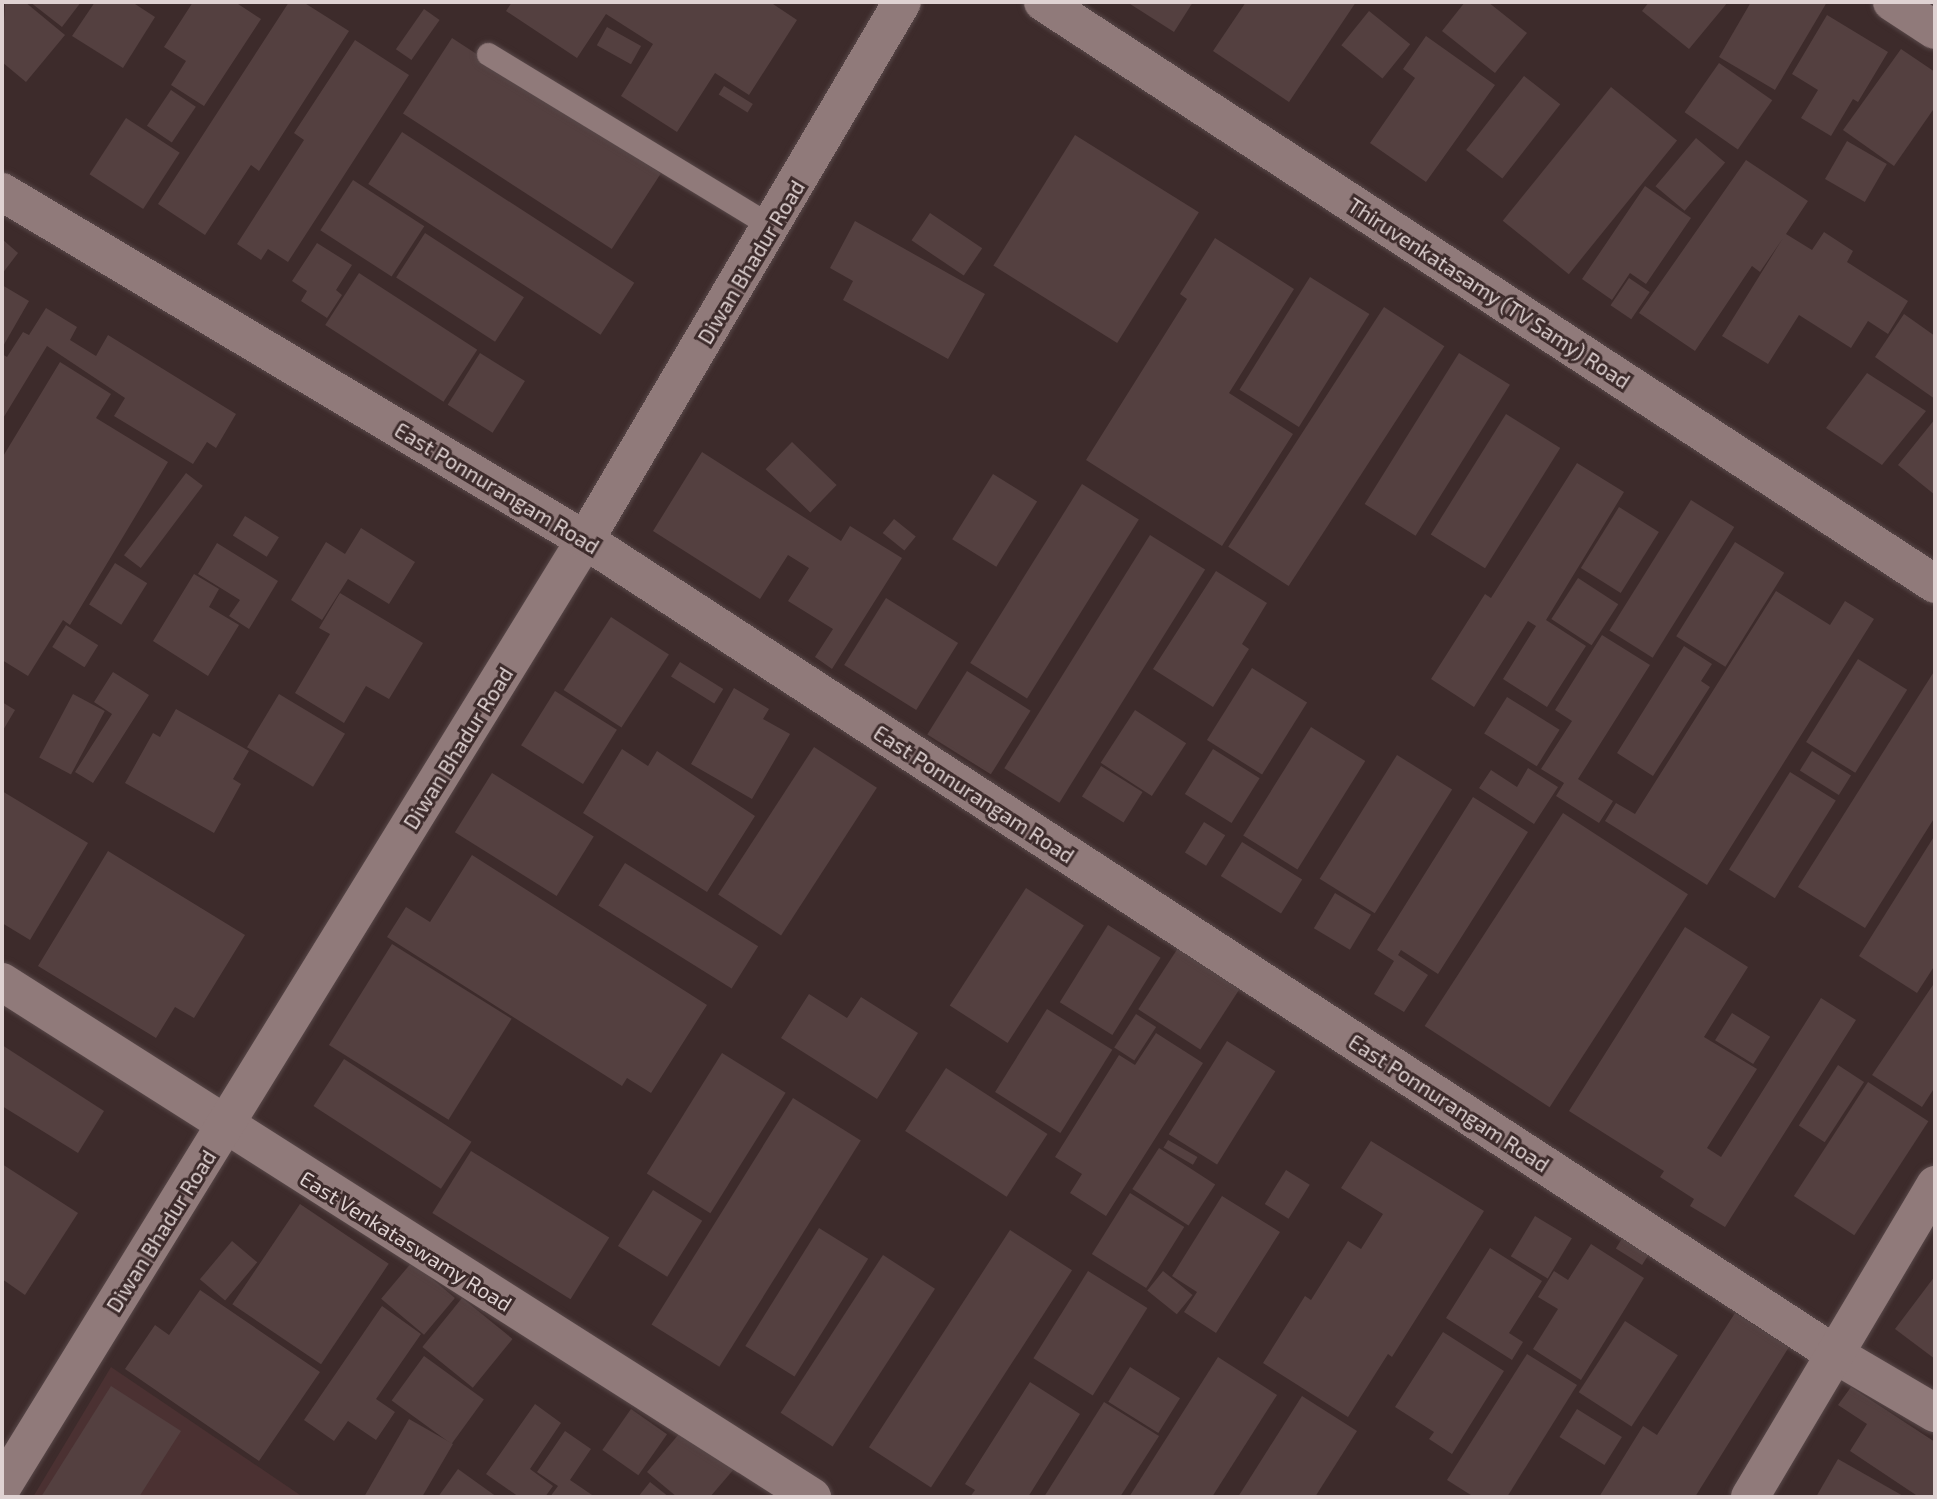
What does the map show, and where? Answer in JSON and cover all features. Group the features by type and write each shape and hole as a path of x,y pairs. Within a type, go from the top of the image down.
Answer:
{"street":[{"name":"Diwan Bhadur Road","path":"2,1487 585,540 773,227 902,2"},
{"name":"Thiruvenkatasamy (TV Samy) Road","path":"1043,2 1935,583"},
{"path":"1892,2 1935,30"},
{"name":"East Ponnurangam Road","path":"2,192 585,540 1836,1355 1935,1413"},
{"name":"East Venkataswamy Road","path":"2,982 225,1127 812,1497"},
{"path":"1750,1497 1935,1185"}],"lane":[{"path":"488,54 773,227"}],"shaded area":[{"path":"111,1367 303,1497 33,1497"}],"building":[{"path":"5,2 25,2 65,35 26,82 2,62"},
{"path":"30,2 81,2 62,27"},
{"path":"95,2 132,2 155,17 123,68 72,36"},
{"path":"193,2 235,2 261,19 204,106 171,85 186,61 164,47"},
{"path":"289,2 303,2 349,31 259,171 251,165 205,235 158,204"},
{"path":"512,2 770,2 797,20 749,95 715,73 677,132 621,96 653,44 606,14 577,58 506,11"},
{"path":"1127,2 1193,2 1174,32"},
{"path":"1246,2 1356,2 1289,102 1213,51"},
{"path":"1465,2 1488,2 1527,33 1495,73 1442,31"},
{"path":"1649,2 1728,2 1689,49 1642,11"},
{"path":"1751,2 1827,2 1775,90 1719,57"},
{"path":"424,9 440,20 411,60 396,49"},
{"path":"1369,11 1410,44 1382,79 1341,45"},
{"path":"1827,15 1888,52 1858,102 1853,99 1831,136 1801,118 1818,90 1792,74"},
{"path":"607,27 641,46 631,64 597,45"},
{"path":"1426,36 1495,85 1426,182 1370,143 1415,78 1403,69"},
{"path":"452,38 661,174 612,249 403,113"},
{"path":"355,40 409,75 288,262 268,249 261,260 237,244 304,140 294,133"},
{"path":"1901,49 1935,72 1935,107 1894,166 1843,130"},
{"path":"1719,63 1772,100 1738,149 1685,112"},
{"path":"1524,76 1560,104 1502,178 1466,150"},
{"path":"724,86 753,104 748,112 719,94"},
{"path":"1611,87 1677,140 1569,274 1503,221"},
{"path":"171,90 196,107 172,142 147,126"},
{"path":"126,118 180,153 143,209 90,174"},
{"path":"402,132 634,283 601,335 368,184"},
{"path":"1075,135 1199,212 1117,343 993,266"},
{"path":"1696,138 1725,162 1685,211 1656,186"},
{"path":"1847,141 1887,164 1865,202 1825,179"},
{"path":"1746,160 1808,201 1786,234 1812,250 1824,232 1853,251 1847,262 1908,301 1888,334 1868,321 1851,348 1799,315 1768,364 1722,336 1783,238 1760,272 1752,266 1695,351 1639,313"},
{"path":"353,180 424,226 392,277 320,230"},
{"path":"1645,186 1691,218 1646,284 1630,273 1612,300 1582,279"},
{"path":"930,213 982,248 964,276 912,240"},
{"path":"855,221 985,294 948,359 843,300 853,281 830,268"},
{"path":"425,233 524,297 495,342 396,277"},
{"path":"1215,238 1294,289 1229,393 1293,434 1222,546 1086,460 1187,299 1180,294"},
{"path":"2,239 18,253 2,274"},
{"path":"317,243 352,265 336,290 342,295 327,318 301,301 307,291 292,281"},
{"path":"359,273 477,350 443,402 325,325"},
{"path":"1310,277 1369,314 1299,427 1240,390"},
{"path":"1629,278 1650,292 1631,319 1611,305"},
{"path":"2,285 29,301 2,348"},
{"path":"1384,307 1444,346 1289,586 1228,547"},
{"path":"46,308 77,327 70,340 96,356 108,335 236,414 216,448 207,442 193,464 114,416 125,398 47,346 2,420 2,354 7,357 23,332 29,335"},
{"path":"1904,314 1935,336 1935,399 1875,357"},
{"path":"480,353 525,381 493,433 448,405"},
{"path":"1459,353 1510,385 1416,536 1365,504"},
{"path":"60,362 111,394 96,418 168,462 70,625 63,620 28,676 2,660 2,458"},
{"path":"1867,373 1926,411 1882,465 1826,428"},
{"path":"1506,414 1560,448 1485,568 1431,534"},
{"path":"1935,419 1935,495 1898,465"},
{"path":"792,442 837,485 810,512 766,469"},
{"path":"702,452 841,541 850,526 902,558 832,669 815,657 833,629 788,601 809,568 788,555 760,599 653,531"},
{"path":"1577,463 1624,492 1546,620 1586,646 1547,707 1503,679 1536,626 1528,621 1474,707 1431,679 1485,594 1491,598"},
{"path":"186,473 203,486 141,568 124,555"},
{"path":"993,474 1037,502 996,567 952,539"},
{"path":"1082,484 1139,520 1027,698 970,663"},
{"path":"1691,500 1734,527 1653,658 1609,631"},
{"path":"1619,507 1659,532 1621,593 1581,568"},
{"path":"245,516 279,537 267,557 233,536"},
{"path":"894,519 916,537 904,551 883,533"},
{"path":"361,528 415,562 389,604 348,579 322,620 291,600 326,542 345,554"},
{"path":"1150,535 1205,569 1059,803 1004,768"},
{"path":"1735,542 1784,573 1725,667 1676,636"},
{"path":"217,543 278,581 249,629 229,616 240,600 198,574"},
{"path":"115,563 147,583 121,625 89,605"},
{"path":"1216,571 1267,603 1242,644 1249,649 1213,707 1153,669"},
{"path":"194,574 219,589 209,607 239,625 208,676 153,641"},
{"path":"1578,578 1618,604 1592,645 1551,619"},
{"path":"1776,591 1830,625 1845,601 1874,619 1707,885 1605,821 1616,803 1635,814"},
{"path":"340,593 423,643 389,699 366,686 344,723 295,693 330,634 319,628"},
{"path":"886,598 958,643 916,710 844,665"},
{"path":"611,617 669,655 621,728 564,690"},
{"path":"66,625 98,645 84,667 52,647"},
{"path":"1602,635 1650,665 1578,779 1613,801 1599,823 1556,796 1564,783 1541,769 1572,721 1555,710"},
{"path":"1684,646 1712,664 1701,681 1710,687 1653,776 1617,753"},
{"path":"1858,659 1907,690 1855,773 1806,742"},
{"path":"680,662 723,689 714,703 671,676"},
{"path":"1252,668 1307,702 1262,775 1207,740"},
{"path":"1935,670 1935,817 1865,928 1798,887"},
{"path":"967,671 1031,711 991,774 927,735"},
{"path":"113,672 149,695 93,783 75,772 112,714 94,702"},
{"path":"734,688 769,709 763,719 790,734 752,799 691,764"},
{"path":"555,691 617,730 583,784 521,745"},
{"path":"73,694 105,711 71,774 39,758"},
{"path":"279,694 345,734 313,787 247,747"},
{"path":"1507,697 1560,730 1537,766 1484,733"},
{"path":"2,702 15,710 2,732"},
{"path":"176,709 249,751 233,779 241,784 214,833 125,783 153,733 160,737"},
{"path":"1135,710 1186,743 1152,796 1101,763"},
{"path":"1311,727 1365,761 1297,869 1243,836"},
{"path":"814,747 877,788 781,935 718,895"},
{"path":"622,749 648,766 657,751 755,816 707,892 583,813"},
{"path":"1213,749 1260,778 1232,823 1185,794"},
{"path":"1812,751 1851,775 1839,795 1800,771"},
{"path":"1397,755 1452,789 1375,913 1320,879"},
{"path":"1101,766 1143,792 1123,822 1082,797"},
{"path":"1528,768 1558,787 1534,824 1479,788 1491,770 1517,787"},
{"path":"1790,772 1836,801 1775,898 1729,870"},
{"path":"492,773 594,837 557,896 455,832"},
{"path":"2,791 88,843 30,940 2,923"},
{"path":"1473,797 1528,832 1438,974 1401,950 1398,955 1428,975 1404,1012 1374,994 1394,961 1377,950"},
{"path":"1563,813 1688,894 1550,1107 1425,1026"},
{"path":"1204,822 1225,835 1206,866 1185,853"},
{"path":"1935,835 1935,965 1917,993 1859,956"},
{"path":"1242,842 1302,880 1281,914 1221,876"},
{"path":"108,851 245,935 194,1018 175,1007 156,1038 38,966"},
{"path":"472,855 707,1005 651,1093 627,1078 622,1086 387,937 406,907 430,922"},
{"path":"625,863 758,946 732,989 599,905"},
{"path":"1026,888 1084,926 1008,1043 950,1005"},
{"path":"1335,893 1371,915 1350,950 1314,928"},
{"path":"1108,925 1161,958 1112,1035 1060,1002"},
{"path":"1685,927 1748,967 1704,1037 1757,1069 1707,1148 1721,1157 1821,998 1856,1020 1725,1227 1690,1206 1694,1199 1660,1177 1664,1171 1569,1111"},
{"path":"392,944 512,1019 449,1120 329,1045"},
{"path":"1178,948 1240,988 1200,1050 1138,1009"},
{"path":"1935,982 1935,1087 1922,1107 1872,1075"},
{"path":"809,994 847,1018 861,997 918,1033 877,1099 781,1038"},
{"path":"1047,1009 1112,1050 1060,1133 995,1092"},
{"path":"1732,1013 1770,1037 1753,1064 1715,1040"},
{"path":"1136,1014 1156,1027 1134,1061 1114,1048"},
{"path":"1156,1033 1203,1063 1106,1216 1070,1193 1082,1174 1055,1157 1119,1055 1135,1065"},
{"path":"1227,1041 1275,1071 1217,1164 1169,1134"},
{"path":"2,1045 104,1111 78,1153 2,1106"},
{"path":"722,1053 786,1093 710,1213 647,1173"},
{"path":"344,1059 471,1142 441,1189 314,1106"},
{"path":"1838,1065 1864,1082 1825,1142 1799,1125"},
{"path":"946,1068 1047,1134 1007,1197 905,1131"},
{"path":"1868,1082 1928,1121 1854,1235 1794,1196"},
{"path":"793,1098 861,1140 719,1367 652,1324"},
{"path":"1168,1140 1197,1157 1193,1165 1164,1148"},
{"path":"1371,1141 1484,1211 1392,1357 1388,1354 1348,1417 1263,1363 1305,1296 1311,1300 1348,1241 1361,1249 1383,1214 1341,1188"},
{"path":"1159,1148 1215,1184 1189,1226 1132,1189"},
{"path":"471,1151 609,1237 571,1299 432,1213"},
{"path":"2,1164 78,1213 25,1295 2,1279"},
{"path":"1286,1170 1310,1185 1289,1219 1265,1204"},
{"path":"653,1190 702,1221 667,1277 618,1246"},
{"path":"1130,1193 1184,1227 1146,1288 1092,1254"},
{"path":"1222,1196 1280,1232 1216,1333 1184,1312 1197,1292 1172,1276"},
{"path":"300,1204 389,1264 321,1364 232,1304"},
{"path":"1535,1216 1572,1238 1548,1278 1511,1256"},
{"path":"819,1228 868,1259 795,1377 745,1346"},
{"path":"1628,1229 1654,1245 1642,1265 1616,1249"},
{"path":"1010,1230 1072,1270 931,1488 869,1447"},
{"path":"232,1241 257,1262 225,1301 200,1279"},
{"path":"1591,1244 1644,1278 1581,1380 1533,1349 1558,1309 1538,1297 1554,1271 1568,1280"},
{"path":"1490,1248 1542,1281 1509,1333 1523,1342 1512,1360 1446,1318"},
{"path":"883,1255 935,1289 833,1446 781,1413"},
{"path":"412,1262 455,1298 424,1335 381,1299"},
{"path":"1088,1271 1147,1308 1093,1395 1033,1358"},
{"path":"1163,1271 1193,1295 1177,1314 1147,1290"},
{"path":"1935,1276 1935,1359 1895,1329"},
{"path":"200,1290 320,1372 259,1461 125,1369 155,1325 169,1335"},
{"path":"462,1298 513,1339 473,1388 422,1347"},
{"path":"382,1306 421,1334 376,1399 395,1412 376,1440 348,1421 334,1441 304,1420"},
{"path":"1735,1313 1789,1347 1695,1497 1599,1497 1643,1426 1657,1435"},
{"path":"1625,1321 1678,1355 1632,1427 1579,1392"},
{"path":"1443,1332 1504,1371 1452,1454 1429,1439 1434,1432 1395,1407"},
{"path":"1527,1354 1577,1385 1507,1497 1474,1497 1447,1480"},
{"path":"424,1356 484,1399 452,1444 392,1400"},
{"path":"1218,1357 1277,1395 1212,1497 1129,1497"},
{"path":"1130,1367 1180,1398 1158,1433 1108,1402"},
{"path":"1030,1382 1080,1414 1028,1497 970,1497 975,1490 965,1484"},
{"path":"111,1386 181,1431 139,1497 41,1497"},
{"path":"1851,1387 1935,1442 1935,1497 1919,1497 1850,1451 1867,1424 1838,1405"},
{"path":"1302,1396 1357,1431 1315,1497 1238,1497"},
{"path":"1104,1402 1159,1436 1120,1497 1044,1497"},
{"path":"535,1404 561,1423 530,1469 553,1486 545,1497 519,1497 486,1474"},
{"path":"631,1409 667,1434 638,1475 602,1450"},
{"path":"1577,1409 1622,1437 1604,1465 1560,1437"},
{"path":"409,1419 453,1444 422,1497 364,1497"},
{"path":"684,1428 734,1469 710,1497 677,1497 647,1472"},
{"path":"565,1431 591,1449 570,1480 595,1497 550,1497 558,1486 537,1472"},
{"path":"1838,1459 1905,1497 1816,1497"},
{"path":"458,1469 497,1497 438,1497"},
{"path":"650,1482 669,1497 638,1497"}]}
